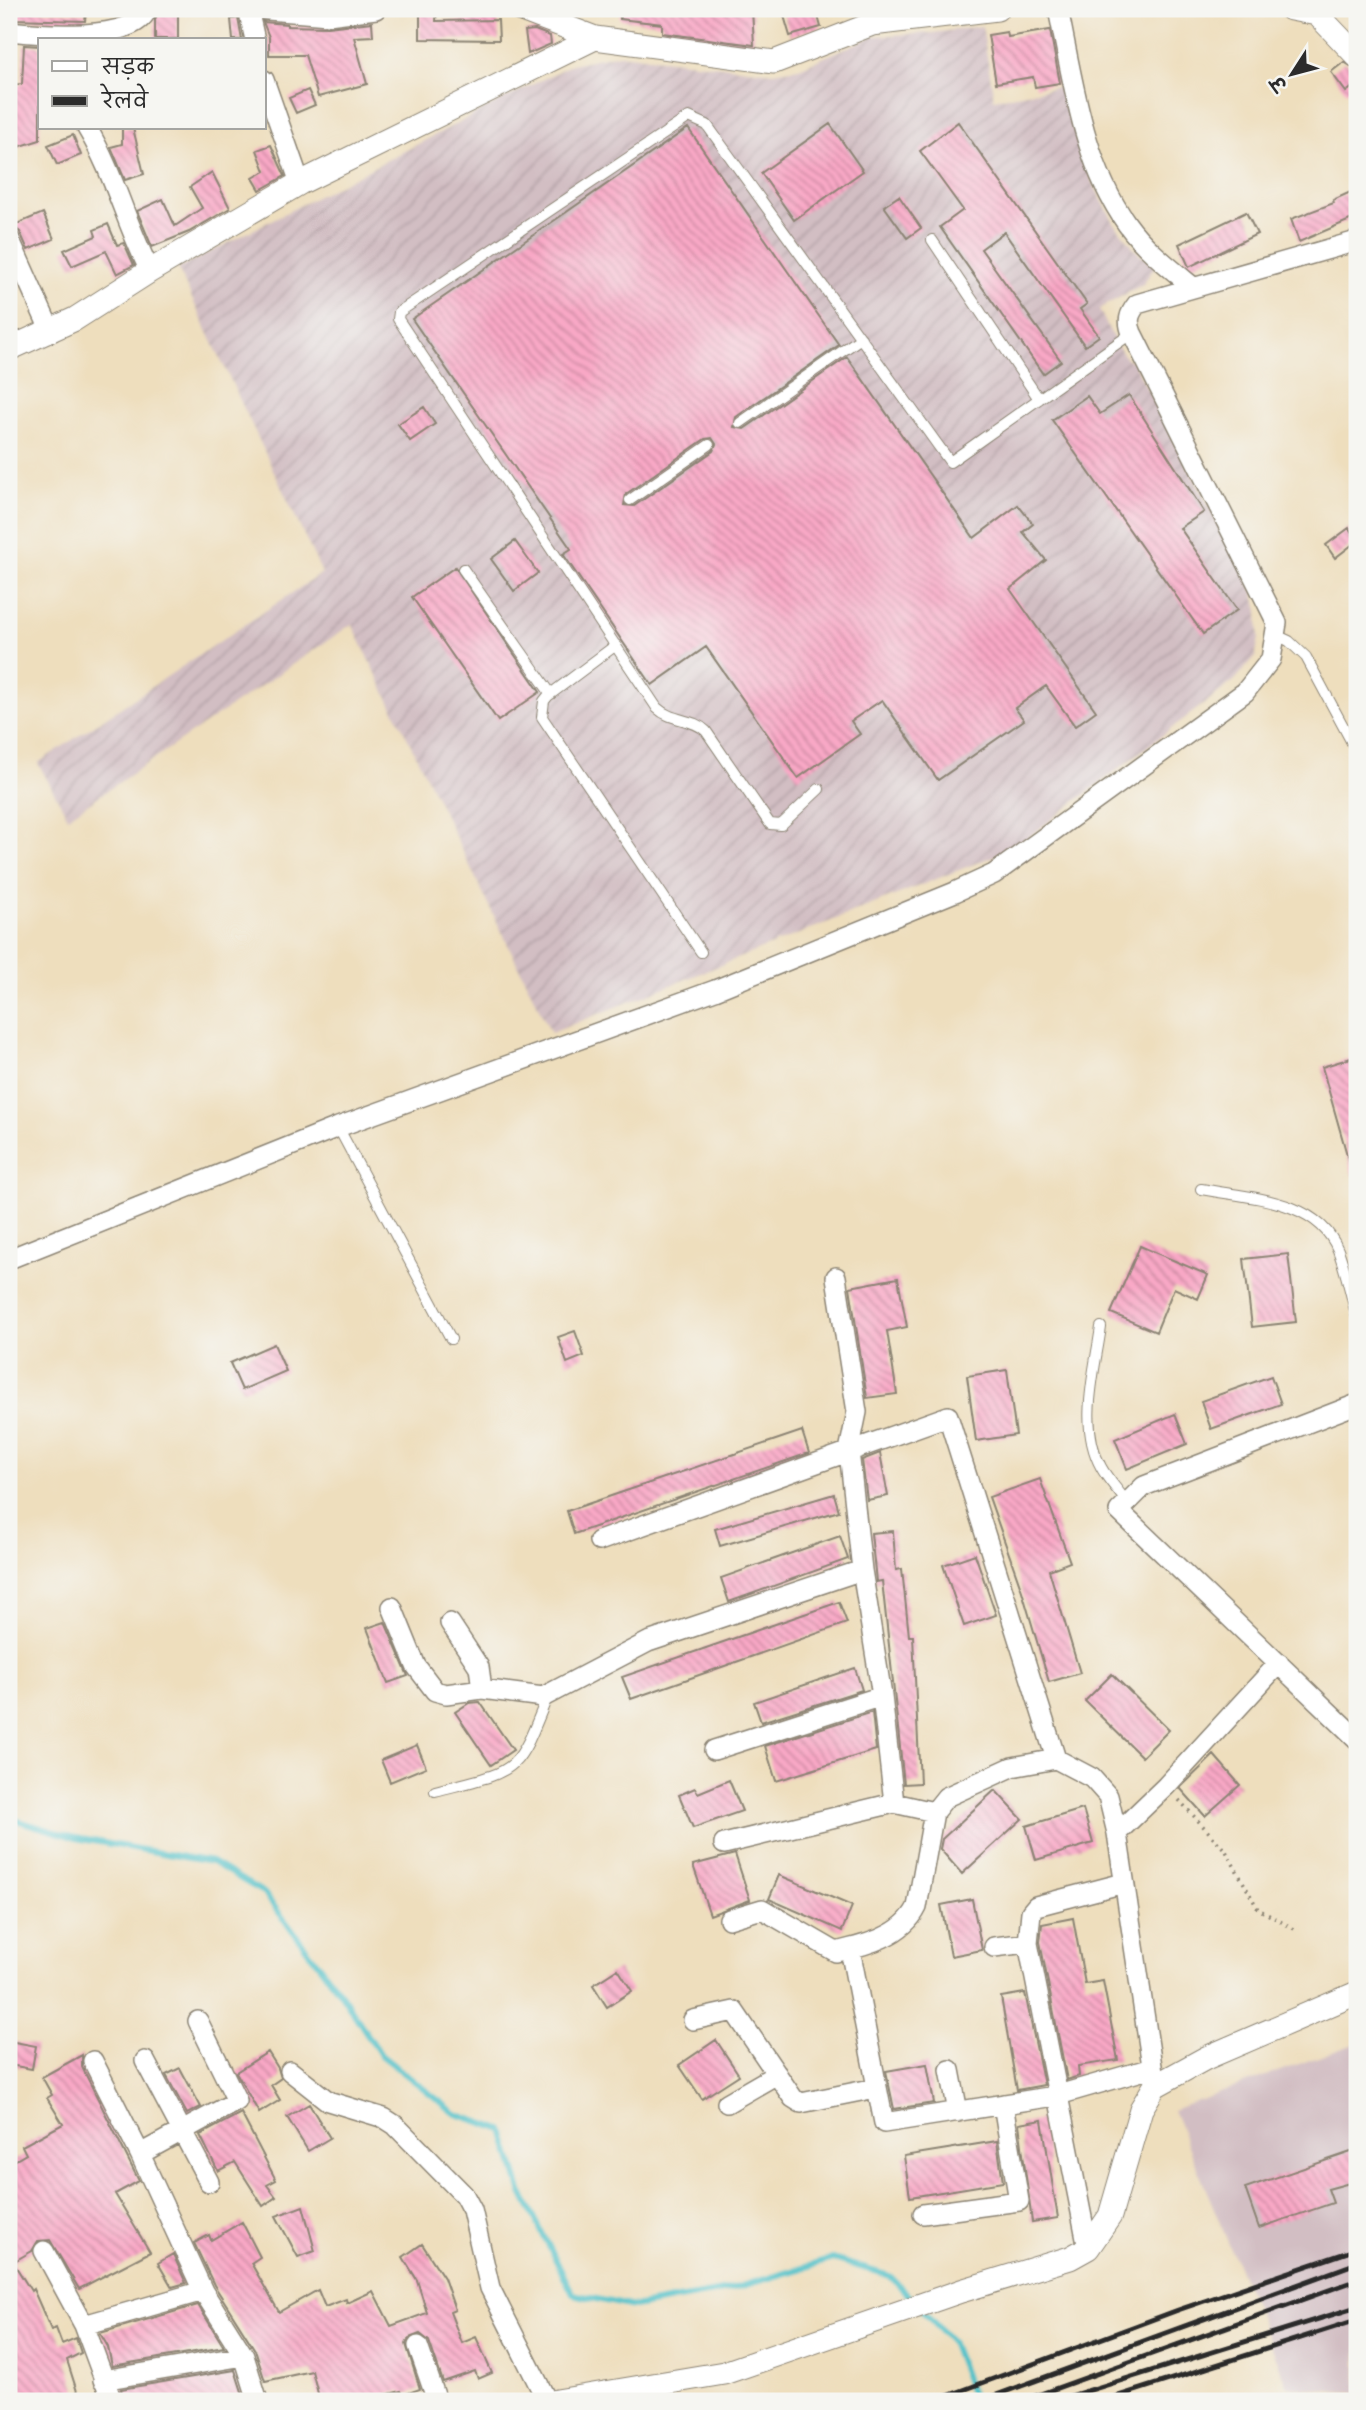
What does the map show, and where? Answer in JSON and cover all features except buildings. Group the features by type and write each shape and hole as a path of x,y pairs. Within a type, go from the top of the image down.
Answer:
{"street":[{"path":"9,31 61,38 102,32 138,20 147,9"},
{"path":"248,9 255,38"},
{"path":"256,9 328,15 376,9"},
{"path":"519,9 595,38 774,62 872,24 997,9"},
{"path":"1058,9 1077,103 1103,180 1127,223 1159,259 1193,287"},
{"path":"1291,9 1316,11 1357,56"},
{"path":"9,349 51,331 300,184 595,38"},
{"path":"266,86 300,184"},
{"path":"88,130 110,170 126,223 150,271"},
{"path":"9,238 51,331"},
{"path":"9,1259 338,1127 715,990 994,874 1245,692 1271,659 1277,623 1132,333 1128,324 1130,312 1137,304 1357,241"},
{"path":"836,1277 857,1412 849,1451 862,1570 882,1696 894,1803"},
{"path":"1357,1404 1144,1486 1119,1511 1357,1738"},
{"path":"598,1541 948,1416 1056,1759"},
{"path":"392,1607 416,1666 435,1690 446,1694 482,1689 543,1697 648,1642 862,1570"},
{"path":"450,1623 479,1667 482,1689"},
{"path":"1117,1833 1166,1786 1279,1663"},
{"path":"714,1750 882,1696"},
{"path":"557,2401 724,2373 961,2291 1070,2258 1088,2248 1110,2216 1140,2109 1153,2077 1117,1833 1108,1796 1092,1778 1056,1759 1012,1767 946,1797 934,1812 917,1907 911,1920 898,1930 850,1949 836,1952 762,1909 729,1919"},
{"path":"724,1844 894,1803 934,1812"},
{"path":"1088,2248 1055,2095 1028,1943 1031,1912 1036,1906 1124,1883"},
{"path":"993,1947 1028,1943"},
{"path":"850,1949 884,2123 1153,2077 1206,2058 1357,1993"},
{"path":"693,2020 734,2011 793,2098 801,2103 876,2088"},
{"path":"141,2154 237,2101 198,2021"},
{"path":"145,2060 209,2182"},
{"path":"93,2061 141,2154 203,2291 244,2356 258,2401"},
{"path":"950,2070 958,2112"},
{"path":"290,2071 328,2101 384,2118 395,2125 464,2195 477,2224 490,2288 547,2401"},
{"path":"727,2103 777,2074"},
{"path":"923,2214 1019,2201 1003,2104"},
{"path":"44,2251 83,2325 112,2401"},
{"path":"83,2325 203,2291"},
{"path":"418,2346 437,2401"},
{"path":"103,2380 244,2356"}],"lane":[{"path":"818,789 781,825 770,824 706,731 697,725 672,719 657,708 398,319 399,312 689,117 706,125 950,462 1132,333"},
{"path":"932,240 1039,399"},
{"path":"740,423 861,338"},
{"path":"630,499 709,444"},
{"path":"463,569 551,694"},
{"path":"1276,635 1289,641 1306,657 1357,752"},
{"path":"616,645 551,694 544,701 542,717 701,952"},
{"path":"338,1127 451,1339"},
{"path":"1201,1189 1280,1204 1299,1210 1320,1224 1337,1248 1357,1318"},
{"path":"1101,1327 1089,1417 1092,1443 1100,1467 1127,1503"},
{"path":"435,1791 502,1774 515,1765 525,1752 548,1694"}],"path":[{"path":"1166,1786 1226,1851 1258,1909 1298,1931"}],"shaded area":[{"path":"982,26 994,99 1064,86 1092,182 1115,224 1139,254 1155,266 1143,284 1099,309 1116,344 1126,358 1133,362 1253,590 1258,611 1259,638 1255,657 1234,681 1014,848 551,1033 352,624 68,817 38,763 322,573 178,269 572,64 619,54 773,72 799,68 874,36 933,33"},
{"path":"1357,2043 1357,2393 1288,2386 1173,2110"}],"waterway":[{"path":"9,1818 76,1838 212,1862 264,1893 341,1994 381,2055 456,2114 503,2130 521,2191 573,2294 634,2307 728,2290 833,2259 890,2276 915,2302"},
{"path":"922,2310 951,2341 974,2401"}],"railway":[{"path":"934,2401 1178,2310 1357,2249"},
{"path":"980,2401 1357,2263"},
{"path":"1021,2401 1357,2280"},
{"path":"1055,2401 1357,2307"},
{"path":"1103,2401 1357,2320"}]}
